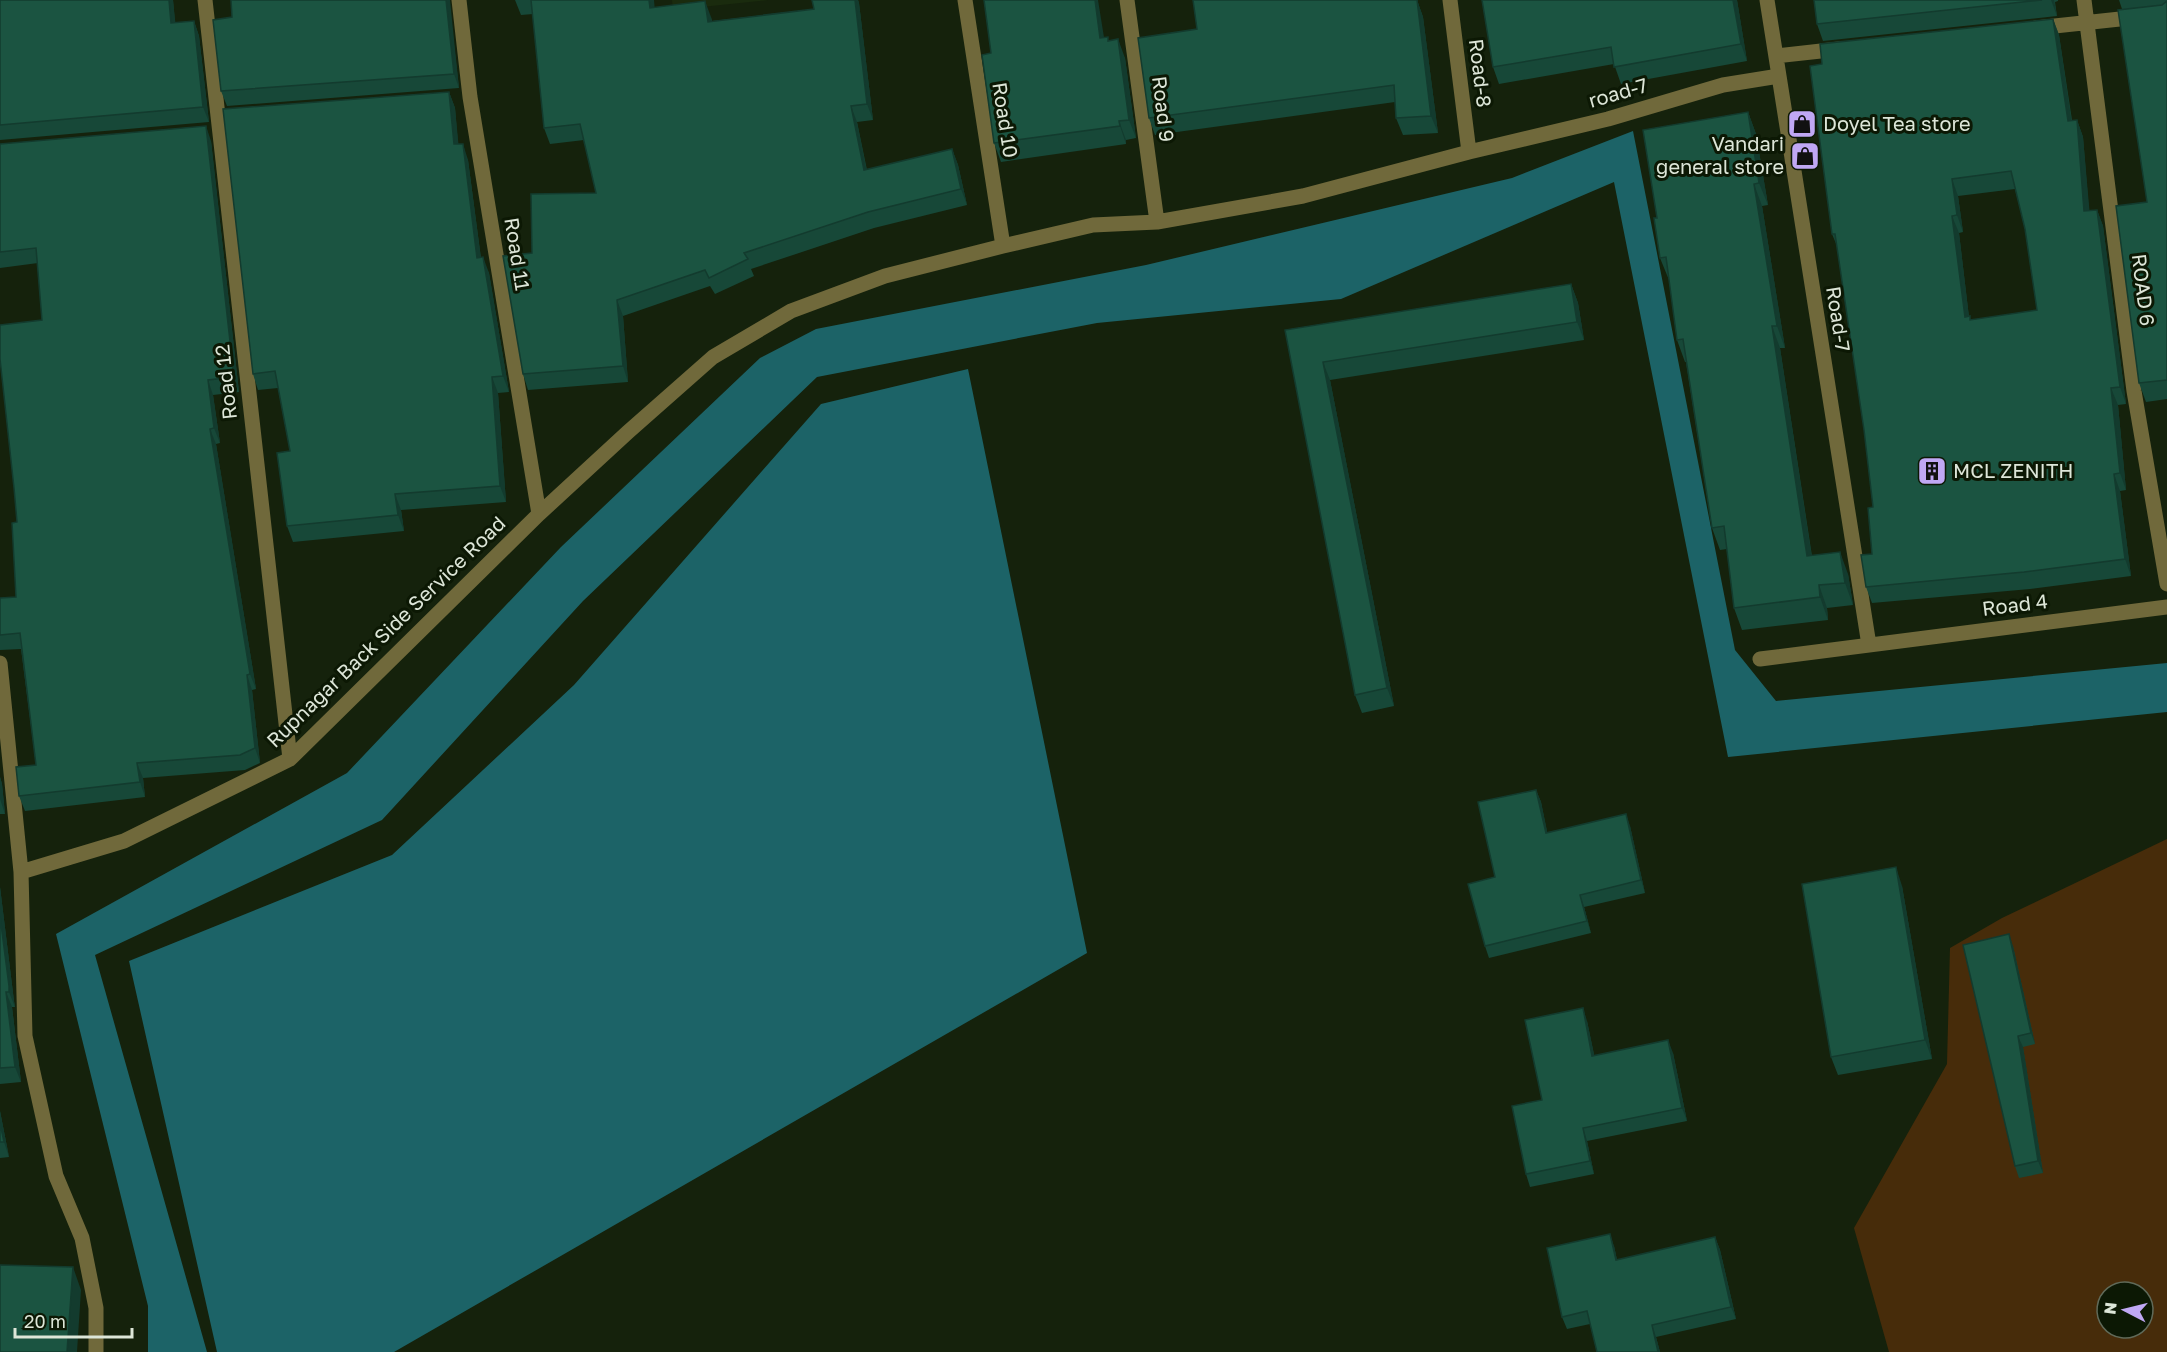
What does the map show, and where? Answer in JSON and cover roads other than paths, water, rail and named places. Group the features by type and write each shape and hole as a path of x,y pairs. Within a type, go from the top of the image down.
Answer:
{"street":[{"name":"Road 12","path":"205,0 223,115 213,132 290,759"},
{"name":"Road 11","path":"459,0 464,97 539,514"},
{"name":"Road 10","path":"965,0 1003,246"},
{"name":"Road 9","path":"1127,0 1157,222"},
{"name":"Road-8","path":"1450,0 1469,152"},
{"name":"Road-7","path":"1767,0 1869,645"},
{"name":"ROAD 6","path":"2084,0 2134,391 2167,584"},
{"path":"2019,30 2167,14"},
{"path":"1776,56 1857,47"},
{"name":"road-7","path":"1157,222 1303,196 1469,152 1608,119 1723,85 1779,76"},
{"name":"Rupnagar Back Side Service Road","path":"21,872 124,841 290,759 539,514 713,357 791,311 885,276 1003,246 1093,225 1157,222"},
{"name":"Road 4","path":"1760,659 2167,607"},
{"path":"0,663 21,872 25,1036 56,1176 82,1238 96,1308 96,1352"}],"water":[{"path":"1633,131 1735,650 1776,701 2167,663 2167,712 1728,757 1614,182 1341,299 1097,323 817,377 583,601 382,820 95,955 207,1352 148,1352 148,1306 56,934 347,773 561,547 760,358 816,329 1146,265 1512,178"},
{"path":"968,369 1087,953 394,1352 217,1352 129,961 392,855 574,685 821,404"}],"place":[{"name":"Doyel Tea store","path":"1802,124"},
{"name":"Vandari general store","path":"1805,156"},
{"name":"MCL ZENITH","path":"1932,471"}]}
